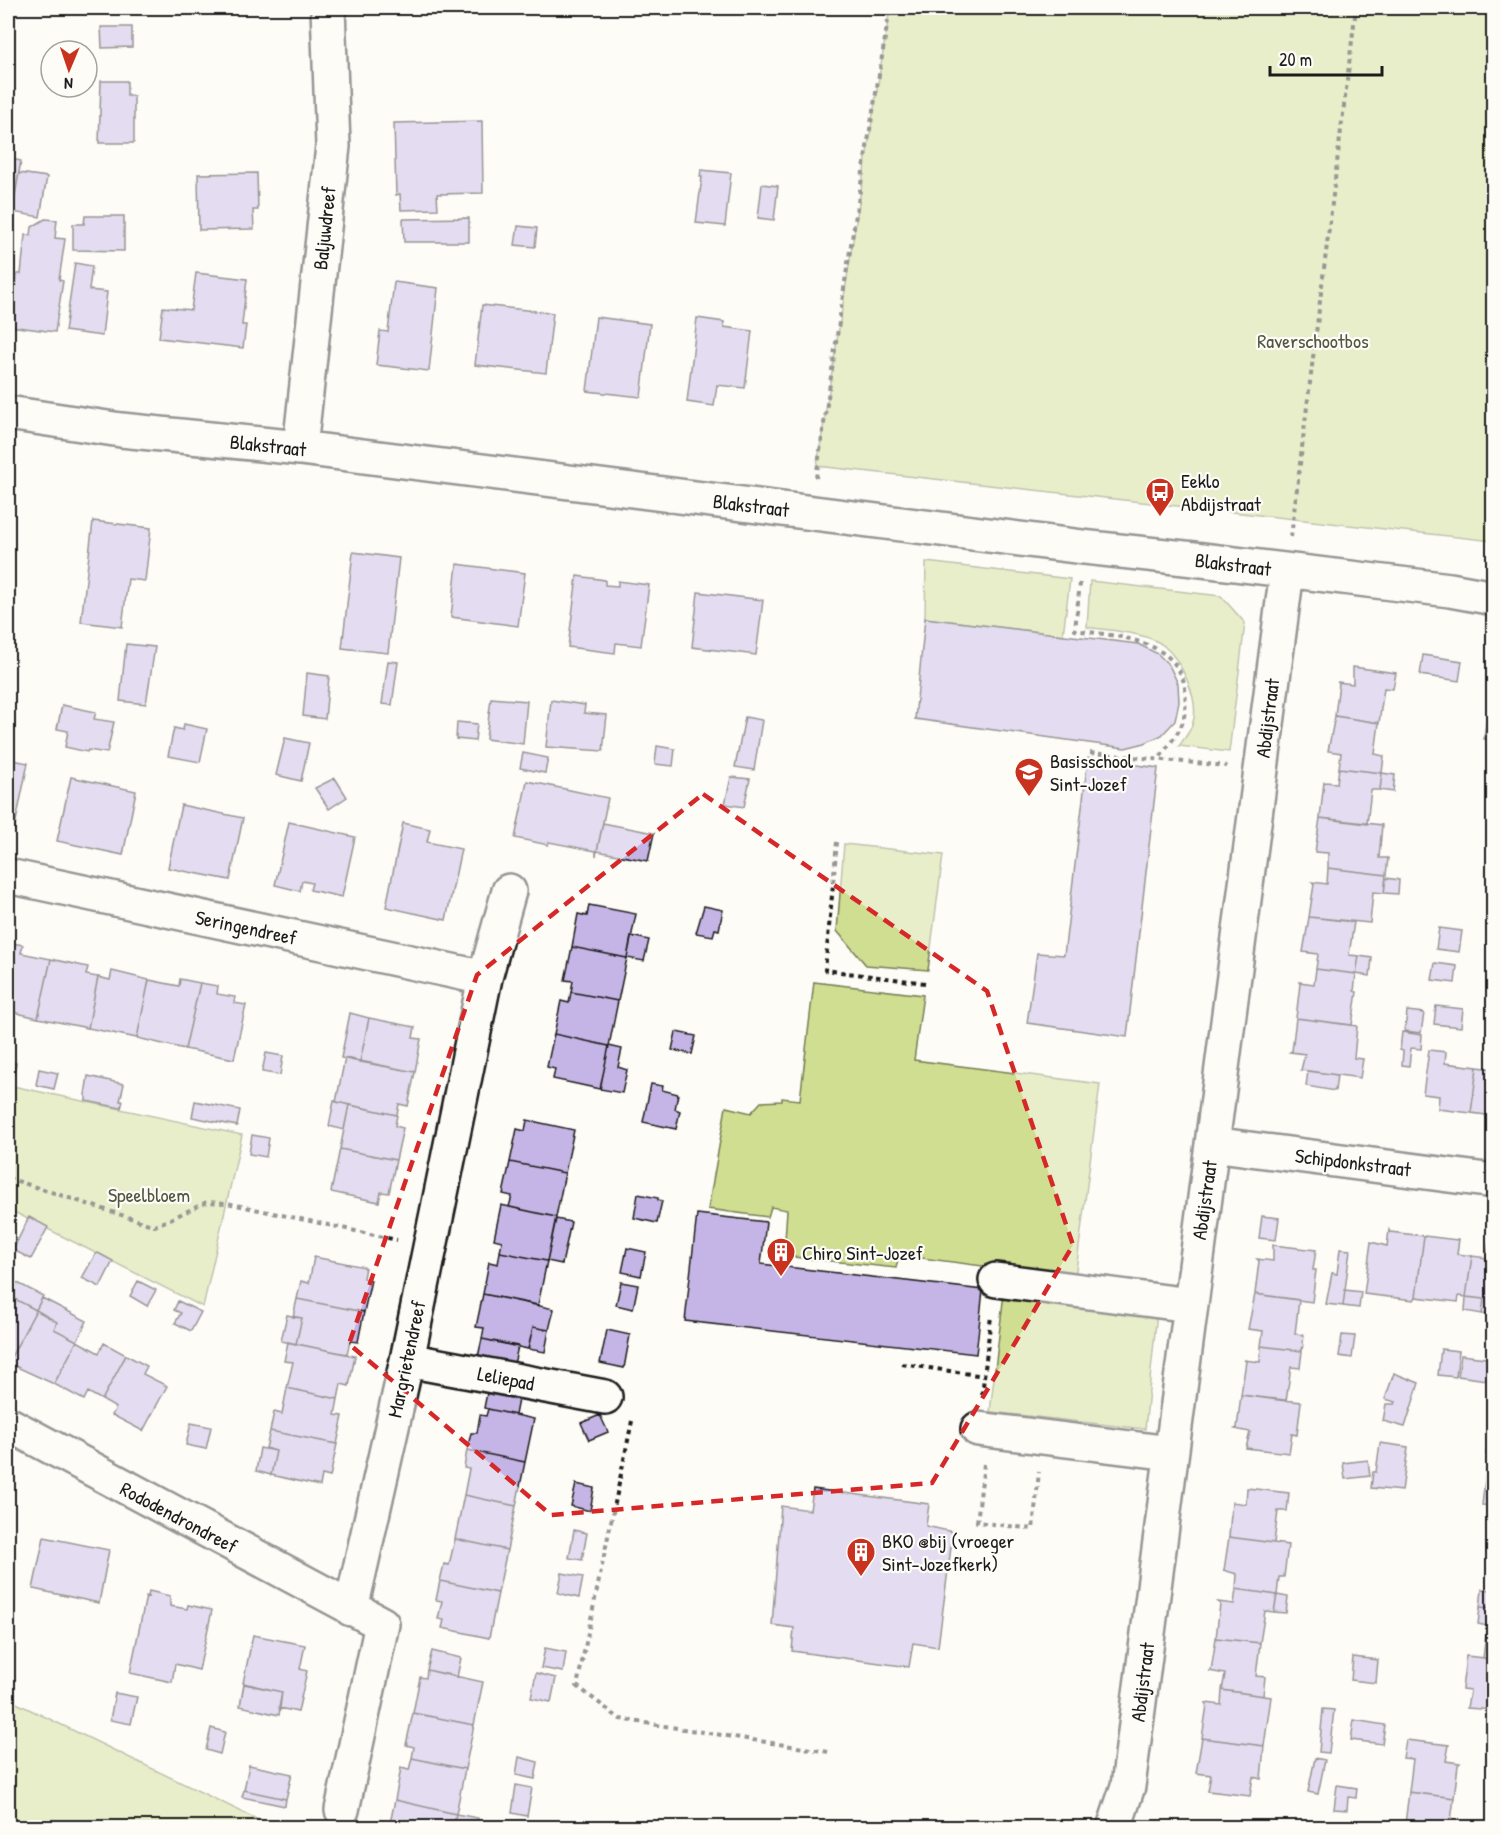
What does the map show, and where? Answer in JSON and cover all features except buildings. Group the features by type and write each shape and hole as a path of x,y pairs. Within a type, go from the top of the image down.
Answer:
{"street":[{"name":"Baljuwdreef","path":"300,448 333,146 328,8"},
{"name":"Blakstraat","path":"8,413 121,430 300,448 1083,547 1450,590 1494,598"},
{"name":"Abdijstraat","path":"1113,1827 1128,1786 1287,571"},
{"name":"Seringendreef","path":"8,876 485,978"},
{"name":"Margrietendreef","path":"351,1610 407,1360 485,978 508,891"},
{"name":"Schipdonkstraat","path":"1212,1144 1494,1181"},
{"path":"996,1280 1190,1305"},
{"name":"Leliepad","path":"407,1360 605,1397"},
{"name":"Rododendrondreef","path":"8,1424 351,1610"},
{"path":"983,1430 1171,1453"},
{"path":"342,1810 382,1624 351,1610"}],"path":[{"path":"811,513 846,275 890,8"},
{"path":"1287,571 1356,8"},
{"path":"1083,547 1075,630 1132,639 1150,646 1167,656 1183,678 1187,704 1181,726 1159,759"},
{"path":"1090,753 1261,770"},
{"path":"837,842 825,970 925,983"},
{"path":"8,1178 155,1226 207,1202 227,1203 430,1247"},
{"path":"996,1280 984,1376 977,1522 1033,1529 1043,1437"},
{"path":"902,1364 984,1376"},
{"path":"605,1397 633,1418 577,1686 620,1719 829,1752"}],"highlighted area":[{"path":"703,794 987,991 1073,1245 932,1483 551,1515 349,1344 477,975"}],"green space":[{"name":"Raverschootbos","path":"890,8 1493,8 1493,541 817,466"},
{"path":"926,562 1070,579 1063,635 925,618"},
{"path":"1090,581 1221,596 1245,623 1229,752 1179,746 1193,722 1194,703 1188,681 1177,661 1157,641 1138,635 1087,627"},
{"path":"844,844 943,855 928,970 866,965 837,931"},
{"path":"814,982 923,995 914,1060 1100,1084 1075,1278 899,1255 896,1268 784,1256 787,1210 771,1207 768,1217 708,1209 726,1107 751,1113 761,1102 782,1101 782,1098 800,1100"},
{"name":"Speelbloem","path":"8,1085 242,1135 203,1307 8,1209"},
{"path":"1004,1293 1157,1312 1145,1429 990,1412"},
{"path":"8,1699 273,1827 8,1827"}],"place":[{"name":"Eeklo Abdijstraat","path":"1160,518"},
{"name":"Basisschool Sint-Jozef","path":"1029,798"},
{"name":"Chiro Sint-Jozef","path":"781,1278"},
{"name":"BKO @bij (vroeger Sint-Jozefkerk)","path":"861,1578"}]}
